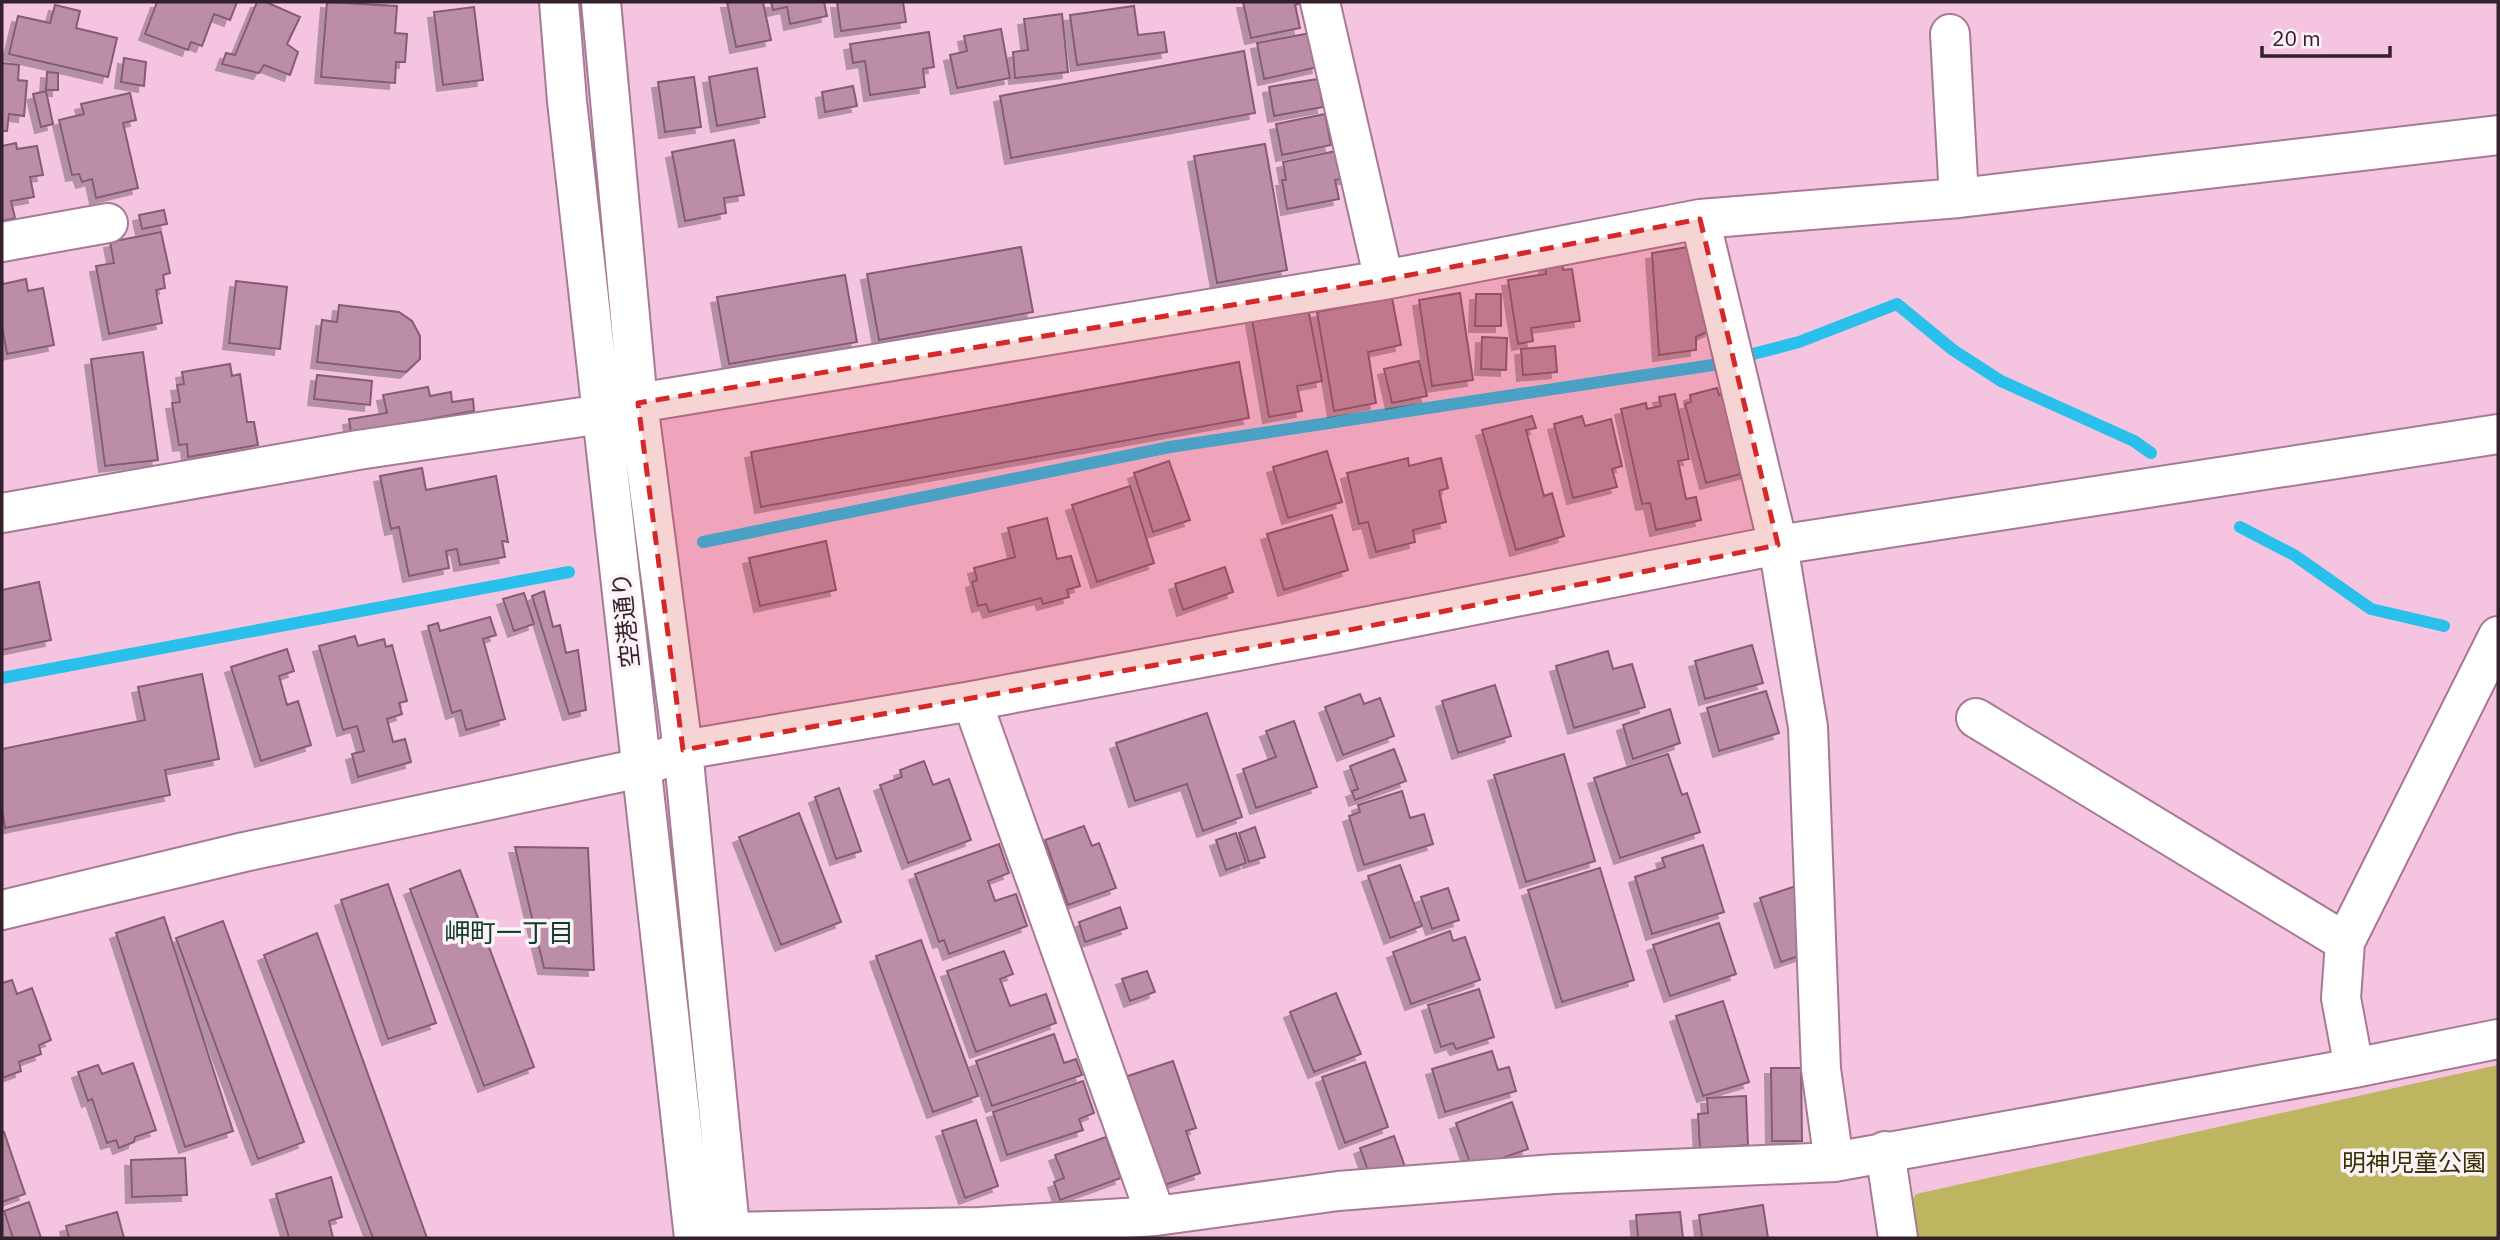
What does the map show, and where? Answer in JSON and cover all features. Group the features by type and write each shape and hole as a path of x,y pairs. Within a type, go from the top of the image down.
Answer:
{"street":[{"name":"空港通り","path":"559,2 641,768 719,1236"},
{"name":"空港通り","path":"601,2 638,403 683,750 719,1236"},
{"path":"1320,2 1384,280"},
{"path":"1950,34 1959,198"},
{"path":"638,403 1384,280 1700,219 1959,198 2498,135"},
{"path":"1700,219 1778,545 1808,727 1821,1069 1834,1162"},
{"path":"2,242 108,223"},
{"path":"2,513 358,450 602,414"},
{"path":"2,910 244,852 641,768 683,750 971,701 1778,545 2498,433"},
{"path":"2354,1068 2341,998 2345,942 2498,636"},
{"path":"971,701 1156,1216"},
{"path":"1976,718 2345,942"},
{"path":"719,1236 981,1232 1156,1216 1338,1191 1527,1176 1834,1162 2354,1068 2498,1039"},
{"path":"1885,1151 1898,1238"}],"highlighted area":[{"path":"1700,219 1778,545 1339,632 683,750 638,403 1384,280"}],"green space":[{"name":"明神児童公園","path":"2498,1065 2498,1238 1909,1238 1905,1210 1916,1194"}],"building":[{"path":"157,2 237,2 230,20 214,14 202,46 191,42 188,50 145,34"},
{"path":"257,2 266,2 300,17 287,44 298,52 290,75 264,65 259,73 222,64 226,53 235,55"},
{"path":"327,2 397,6 395,33 407,34 405,62 396,62 395,83 321,77"},
{"path":"727,2 763,2 771,40 736,47"},
{"path":"771,2 824,2 827,16 790,24 787,7 773,10"},
{"path":"837,2 903,2 906,22 841,31"},
{"path":"1243,2 1303,2 1295,5 1300,28 1251,38"},
{"path":"55,5 80,11 76,28 117,38 108,77 9,54 18,16 50,23"},
{"path":"1134,6 1138,35 1164,32 1167,52 1077,65 1070,15"},
{"path":"474,7 483,80 443,85 434,12"},
{"path":"1062,14 1068,72 1015,78 1013,52 1028,50 1024,19"},
{"path":"1001,29 1010,78 957,88 950,55 967,51 964,36"},
{"path":"929,32 934,67 923,69 925,87 870,95 865,61 853,63 850,44"},
{"path":"1311,33 1318,67 1264,79 1257,43"},
{"path":"1244,51 1255,113 1011,158 1000,96"},
{"path":"124,58 146,62 144,86 121,82"},
{"path":"2,63 19,65 18,80 27,81 24,116 9,114 7,131 2,131"},
{"path":"757,68 765,117 717,126 709,77"},
{"path":"47,72 58,73 58,90 46,90"},
{"path":"694,77 701,127 665,132 658,82"},
{"path":"1318,79 1323,107 1274,116 1269,87"},
{"path":"853,86 857,106 825,112 822,92"},
{"path":"46,91 53,124 41,127 33,94"},
{"path":"130,93 136,120 123,123 138,188 96,198 92,179 82,182 79,174 72,175 59,120 84,114 81,104"},
{"path":"1325,114 1331,145 1282,155 1276,124"},
{"path":"734,140 744,195 724,198 726,213 685,221 672,152"},
{"path":"16,143 17,149 37,146 43,175 30,177 34,197 11,201 15,218 2,221 2,146"},
{"path":"1265,144 1287,270 1217,283 1194,156"},
{"path":"1341,150 1346,178 1335,180 1339,199 1287,209 1282,180 1286,180 1283,162"},
{"path":"164,210 167,224 142,229 139,215"},
{"path":"161,232 170,273 163,275 165,288 156,290 162,323 109,334 96,266 114,263 110,242"},
{"path":"1021,247 1033,312 879,340 867,274"},
{"path":"1688,247 1711,330 1696,337 1696,350 1659,355 1652,253"},
{"path":"1562,263 1563,270 1572,269 1580,321 1531,328 1533,341 1518,344 1508,280 1546,274 1545,265"},
{"path":"845,275 857,342 729,364 717,297"},
{"path":"2,279 3,284 26,279 28,291 43,288 54,345 7,354 2,326"},
{"path":"236,281 287,287 280,349 229,343"},
{"path":"1460,293 1473,380 1432,386 1419,300"},
{"path":"1476,294 1501,294 1501,326 1475,326"},
{"path":"1392,298 1401,345 1368,352 1376,403 1334,411 1317,312"},
{"path":"339,305 399,312 412,321 420,336 420,359 406,372 317,362 322,320 337,322"},
{"path":"1308,308 1322,381 1297,386 1302,411 1269,417 1252,319"},
{"path":"1482,337 1507,338 1506,370 1481,369"},
{"path":"1555,346 1557,372 1523,375 1521,349"},
{"path":"143,352 158,460 105,466 91,359"},
{"path":"1419,361 1427,396 1392,403 1384,369"},
{"path":"1239,362 1249,418 761,507 751,452"},
{"path":"230,364 232,376 240,374 247,422 254,422 258,445 188,457 187,444 179,445 172,403 180,402 177,385 184,384 182,372"},
{"path":"317,375 372,381 370,405 314,399"},
{"path":"428,387 430,396 451,392 452,402 473,399 474,411 351,433 349,419 387,413 383,395"},
{"path":"1717,388 1719,395 1735,391 1756,470 1706,483 1685,404 1691,402 1690,395"},
{"path":"1675,394 1689,459 1678,461 1686,499 1696,497 1701,520 1656,530 1650,503 1642,504 1621,409 1646,403 1647,409 1661,406 1659,397"},
{"path":"1532,416 1536,428 1526,430 1544,496 1552,493 1564,536 1516,550 1482,430"},
{"path":"1582,416 1585,426 1611,419 1622,466 1612,469 1617,487 1573,498 1554,424"},
{"path":"1327,451 1342,502 1288,518 1273,467"},
{"path":"1408,458 1409,466 1441,458 1448,488 1439,491 1446,522 1413,530 1415,542 1376,552 1368,522 1359,524 1347,473"},
{"path":"1169,461 1190,520 1153,532 1134,473"},
{"path":"422,468 426,490 496,476 508,542 502,541 505,557 460,565 457,549 446,551 449,568 409,576 399,527 391,529 380,476"},
{"path":"1130,486 1154,563 1097,582 1072,505"},
{"path":"1332,515 1348,570 1284,590 1267,534"},
{"path":"1047,518 1057,559 1071,556 1080,586 1067,590 1069,597 1043,604 1041,598 989,612 986,604 978,606 972,582 977,580 974,568 1015,557 1008,528"},
{"path":"826,541 836,590 760,606 749,558"},
{"path":"1225,567 1233,592 1183,610 1175,584"},
{"path":"39,582 51,640 2,650 2,590"},
{"path":"544,591 553,627 560,625 566,653 578,650 586,710 569,714 532,596"},
{"path":"524,593 534,624 514,631 503,599"},
{"path":"490,617 496,635 483,639 505,719 466,730 461,710 452,713 428,626 438,623 440,631"},
{"path":"355,636 358,646 384,639 386,647 392,645 407,701 399,703 402,714 387,719 393,742 405,739 411,762 358,777 352,754 364,751 357,726 343,730 319,646"},
{"path":"1752,645 1763,683 1705,699 1695,661"},
{"path":"287,649 294,671 279,676 287,705 298,701 311,745 261,761 231,667"},
{"path":"1608,651 1613,669 1632,664 1645,707 1574,728 1556,666"},
{"path":"202,674 219,759 165,770 170,795 5,828 2,810 2,749 145,720 138,687"},
{"path":"1495,685 1511,736 1458,753 1442,701"},
{"path":"1766,691 1779,733 1719,751 1707,708"},
{"path":"1360,694 1364,704 1380,698 1394,736 1343,755 1325,707"},
{"path":"1670,709 1680,743 1633,759 1623,725"},
{"path":"1207,713 1242,817 1203,831 1187,784 1135,801 1116,743"},
{"path":"1294,721 1317,787 1256,808 1243,769 1276,757 1266,731"},
{"path":"1394,749 1406,781 1355,800 1352,791 1358,789 1350,766"},
{"path":"1564,754 1595,861 1526,882 1494,775"},
{"path":"1668,754 1682,795 1687,793 1700,832 1620,858 1594,778"},
{"path":"924,761 933,785 949,779 971,840 908,863 880,785 902,777 900,770"},
{"path":"839,788 861,851 836,859 815,797"},
{"path":"1402,791 1410,818 1424,814 1433,844 1364,865 1349,816 1360,812 1358,805"},
{"path":"799,813 841,922 781,945 739,837"},
{"path":"1084,826 1092,846 1099,843 1116,888 1068,905 1045,840"},
{"path":"1255,827 1265,857 1249,862 1239,833"},
{"path":"1236,833 1246,863 1226,870 1216,840"},
{"path":"999,844 1009,873 988,881 995,901 1016,894 1027,926 949,954 944,940 939,942 915,874"},
{"path":"1703,845 1724,912 1652,934 1635,877 1665,867 1662,858"},
{"path":"515,847 588,848 594,970 544,968"},
{"path":"1400,865 1422,926 1390,938 1368,876"},
{"path":"1600,868 1634,980 1562,1002 1528,890"},
{"path":"460,870 534,1067 484,1086 410,889"},
{"path":"388,884 436,1023 388,1039 341,900"},
{"path":"1802,884 1802,955 1781,962 1760,898"},
{"path":"1448,888 1459,920 1432,929 1421,897"},
{"path":"1120,907 1127,928 1085,942 1079,922"},
{"path":"164,917 233,1131 185,1147 116,933"},
{"path":"223,921 304,1142 258,1159 176,938"},
{"path":"1719,923 1736,974 1670,996 1653,945"},
{"path":"1450,931 1453,941 1465,937 1480,980 1411,1004 1393,952"},
{"path":"317,933 427,1238 373,1238 264,955"},
{"path":"921,940 978,1096 933,1112 876,956"},
{"path":"1004,951 1013,974 1000,979 1010,1006 1046,994 1056,1023 976,1052 947,971"},
{"path":"1147,971 1155,992 1130,1001 1122,979"},
{"path":"12,980 17,994 32,988 51,1040 39,1045 41,1054 19,1062 21,1071 2,1078 2,983"},
{"path":"1479,989 1494,1037 1456,1049 1453,1043 1441,1047 1428,1005"},
{"path":"1336,993 1361,1054 1314,1072 1290,1012"},
{"path":"1723,1001 1749,1082 1703,1096 1676,1016"},
{"path":"1054,1034 1064,1063 1076,1059 1082,1075 992,1106 976,1061"},
{"path":"1492,1051 1498,1070 1509,1067 1516,1091 1445,1112 1432,1069"},
{"path":"1173,1061 1196,1128 1186,1131 1200,1173 1162,1186 1125,1077"},
{"path":"1365,1062 1388,1127 1345,1143 1322,1077"},
{"path":"133,1063 156,1130 135,1137 134,1142 119,1148 116,1140 107,1143 92,1099 88,1101 78,1072 98,1065 102,1074"},
{"path":"1771,1068 1801,1068 1802,1141 1772,1141"},
{"path":"1083,1081 1094,1113 1079,1119 1083,1130 1007,1155 993,1112"},
{"path":"1746,1096 1748,1145 1700,1149 1698,1114 1708,1113 1707,1098"},
{"path":"1512,1102 1528,1149 1472,1169 1456,1123"},
{"path":"976,1120 998,1186 965,1198 942,1131"},
{"path":"4,1132 25,1194 2,1202 2,1133"},
{"path":"1394,1136 1405,1167 1371,1179 1360,1148"},
{"path":"1106,1137 1121,1178 1060,1200 1054,1182 1064,1178 1055,1155"},
{"path":"185,1158 187,1195 132,1197 131,1160"},
{"path":"331,1177 342,1217 329,1221 333,1238 289,1238 276,1194"},
{"path":"29,1202 41,1238 13,1238 4,1211"},
{"path":"1763,1205 1768,1238 1702,1238 1699,1215"},
{"path":"117,1212 124,1238 69,1238 66,1226"},
{"path":"1680,1212 1683,1238 1638,1238 1636,1215"}],"waterway":[{"path":"1749,355 1799,342 1897,304 1953,350 2001,381 2134,441 2151,453"},
{"path":"703,542 1170,447 1719,364"},
{"path":"2240,527 2294,555 2371,609 2444,626"},
{"path":"2,678 569,572"}],"district":[{"name":"岬町一丁目","path":"509,932"}]}
